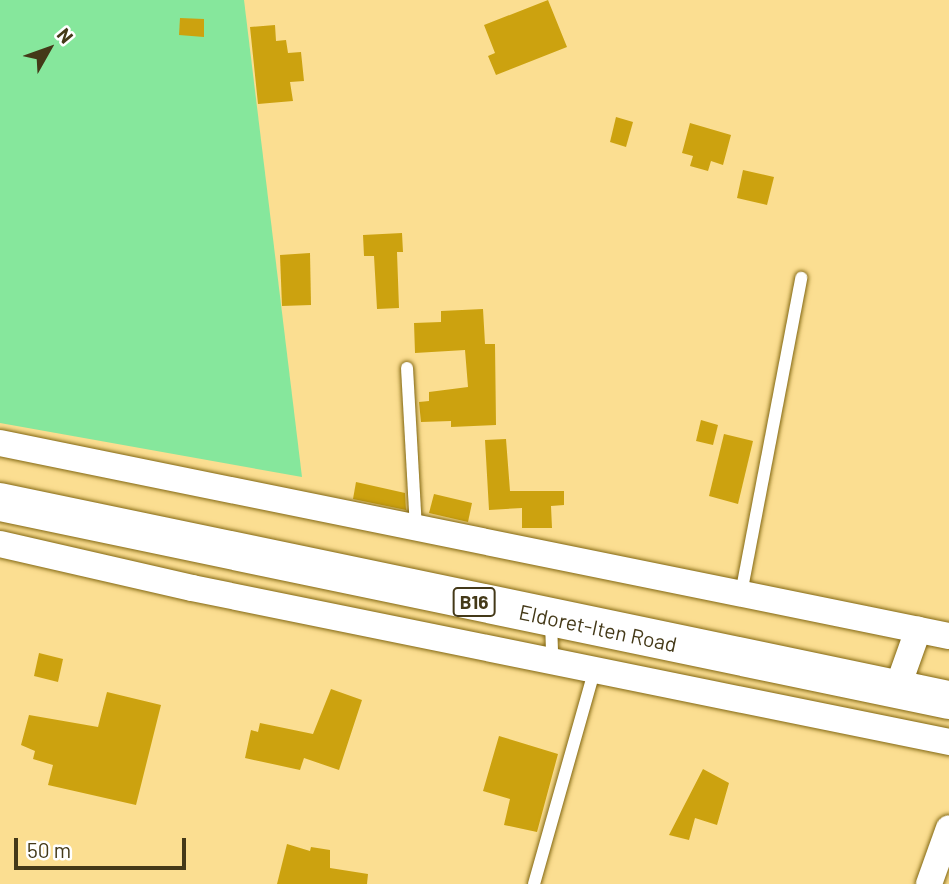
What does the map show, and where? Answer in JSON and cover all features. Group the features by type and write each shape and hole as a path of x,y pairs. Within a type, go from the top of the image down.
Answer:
{"main road":[{"name":"Eldoret-Iten Road","path":"0,502 949,700"}],"street":[{"path":"0,443 949,636"},
{"path":"0,544 192,588 552,659 949,742"},
{"path":"897,690 918,630"},
{"path":"833,676 843,721"},
{"path":"929,884 949,828"}],"lane":[{"path":"741,594 801,278"},
{"path":"407,368 416,528"},
{"path":"551,618 552,659"},
{"path":"534,884 595,669"}],"green space":[{"path":"0,0 244,0 302,477 0,423"}],"building":[{"path":"548,0 567,47 496,75 488,56 495,53 484,25"},
{"path":"180,18 204,19 204,37 179,35"},
{"path":"275,25 276,41 286,40 288,53 301,52 304,81 290,82 293,101 258,104 250,27"},
{"path":"616,117 633,122 626,147 610,142"},
{"path":"690,123 731,135 723,165 711,161 708,171 690,166 693,156 682,153"},
{"path":"743,170 774,177 767,205 737,198"},
{"path":"402,233 403,252 397,252 399,308 377,309 374,256 364,256 363,235"},
{"path":"310,253 311,305 282,306 280,255"},
{"path":"483,309 485,344 495,344 496,425 451,427 451,421 421,422 419,402 429,401 429,392 468,387 465,350 415,353 414,323 441,322 441,311"},
{"path":"701,420 718,425 713,445 696,441"},
{"path":"724,434 753,441 738,504 709,496"},
{"path":"506,439 510,491 564,491 564,505 551,506 552,528 522,528 522,508 489,510 485,440"},
{"path":"356,482 405,493 406,510 353,499"},
{"path":"434,494 472,503 468,522 429,513"},
{"path":"39,653 63,659 58,682 34,676"},
{"path":"331,689 362,700 339,770 304,758 300,770 245,758 251,730 258,732 260,723 313,734"},
{"path":"107,692 161,705 136,805 48,785 53,765 33,759 35,751 21,745 29,715 98,727"},
{"path":"499,736 558,754 537,832 504,825 510,799 483,791"},
{"path":"703,769 729,783 717,825 695,818 689,840 669,835"},
{"path":"287,844 310,851 311,847 330,850 330,868 368,874 367,884 277,884"}]}
